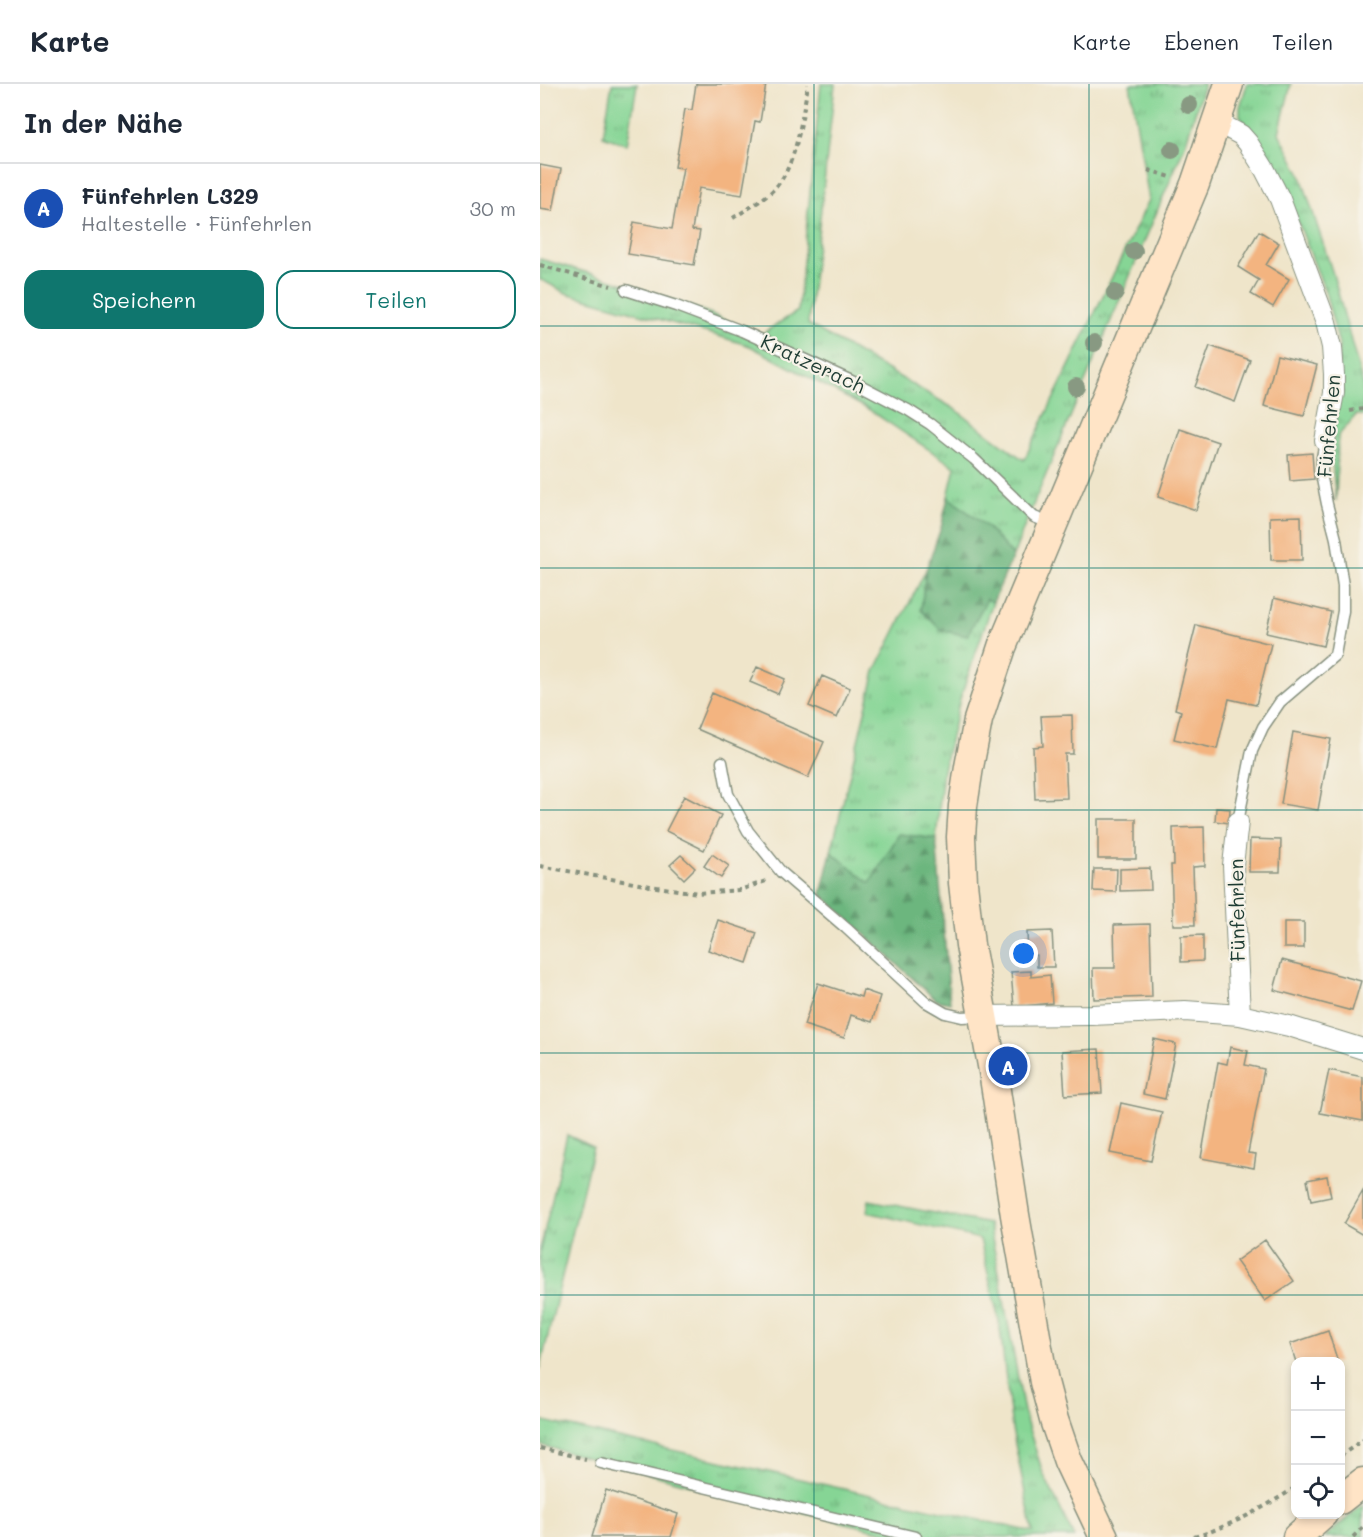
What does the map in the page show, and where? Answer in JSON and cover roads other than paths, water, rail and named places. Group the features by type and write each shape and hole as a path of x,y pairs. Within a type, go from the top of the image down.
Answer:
{"main road":[{"path":"1106,1533 1088,1504 1068,1461 1053,1420 1044,1382 970,945 963,883 961,837 963,806 978,720 998,657 1195,184 1229,84"},
{"path":"1345,1497 1363,1482"},
{"path":"1297,1537 1318,1519"}],"street":[{"name":"Fünfehrlen","path":"1217,122 1241,135 1265,171 1284,209 1326,322 1332,346 1334,393 1325,441"},
{"name":"Fünfehrlen","path":"1238,822 1233,865 1240,1015"},
{"path":"982,1016 1185,1011 1240,1015 1289,1026 1363,1049"}],"lane":[{"name":"Kratzerach","path":"626,290 734,327 846,378 908,410 939,430 974,459 1034,517 1052,525"},
{"name":"Fünfehrlen","path":"1238,822 1252,751 1263,727 1280,702 1335,655 1343,611 1343,586 1336,539 1322,479 1325,441"},
{"path":"722,762 728,794 748,831 781,872 926,1002 945,1013 962,1017 982,1016"},
{"path":"601,1463 916,1537"}],"place":[{"name":"Fünfehrlen L329","path":"1008,1066"}]}
